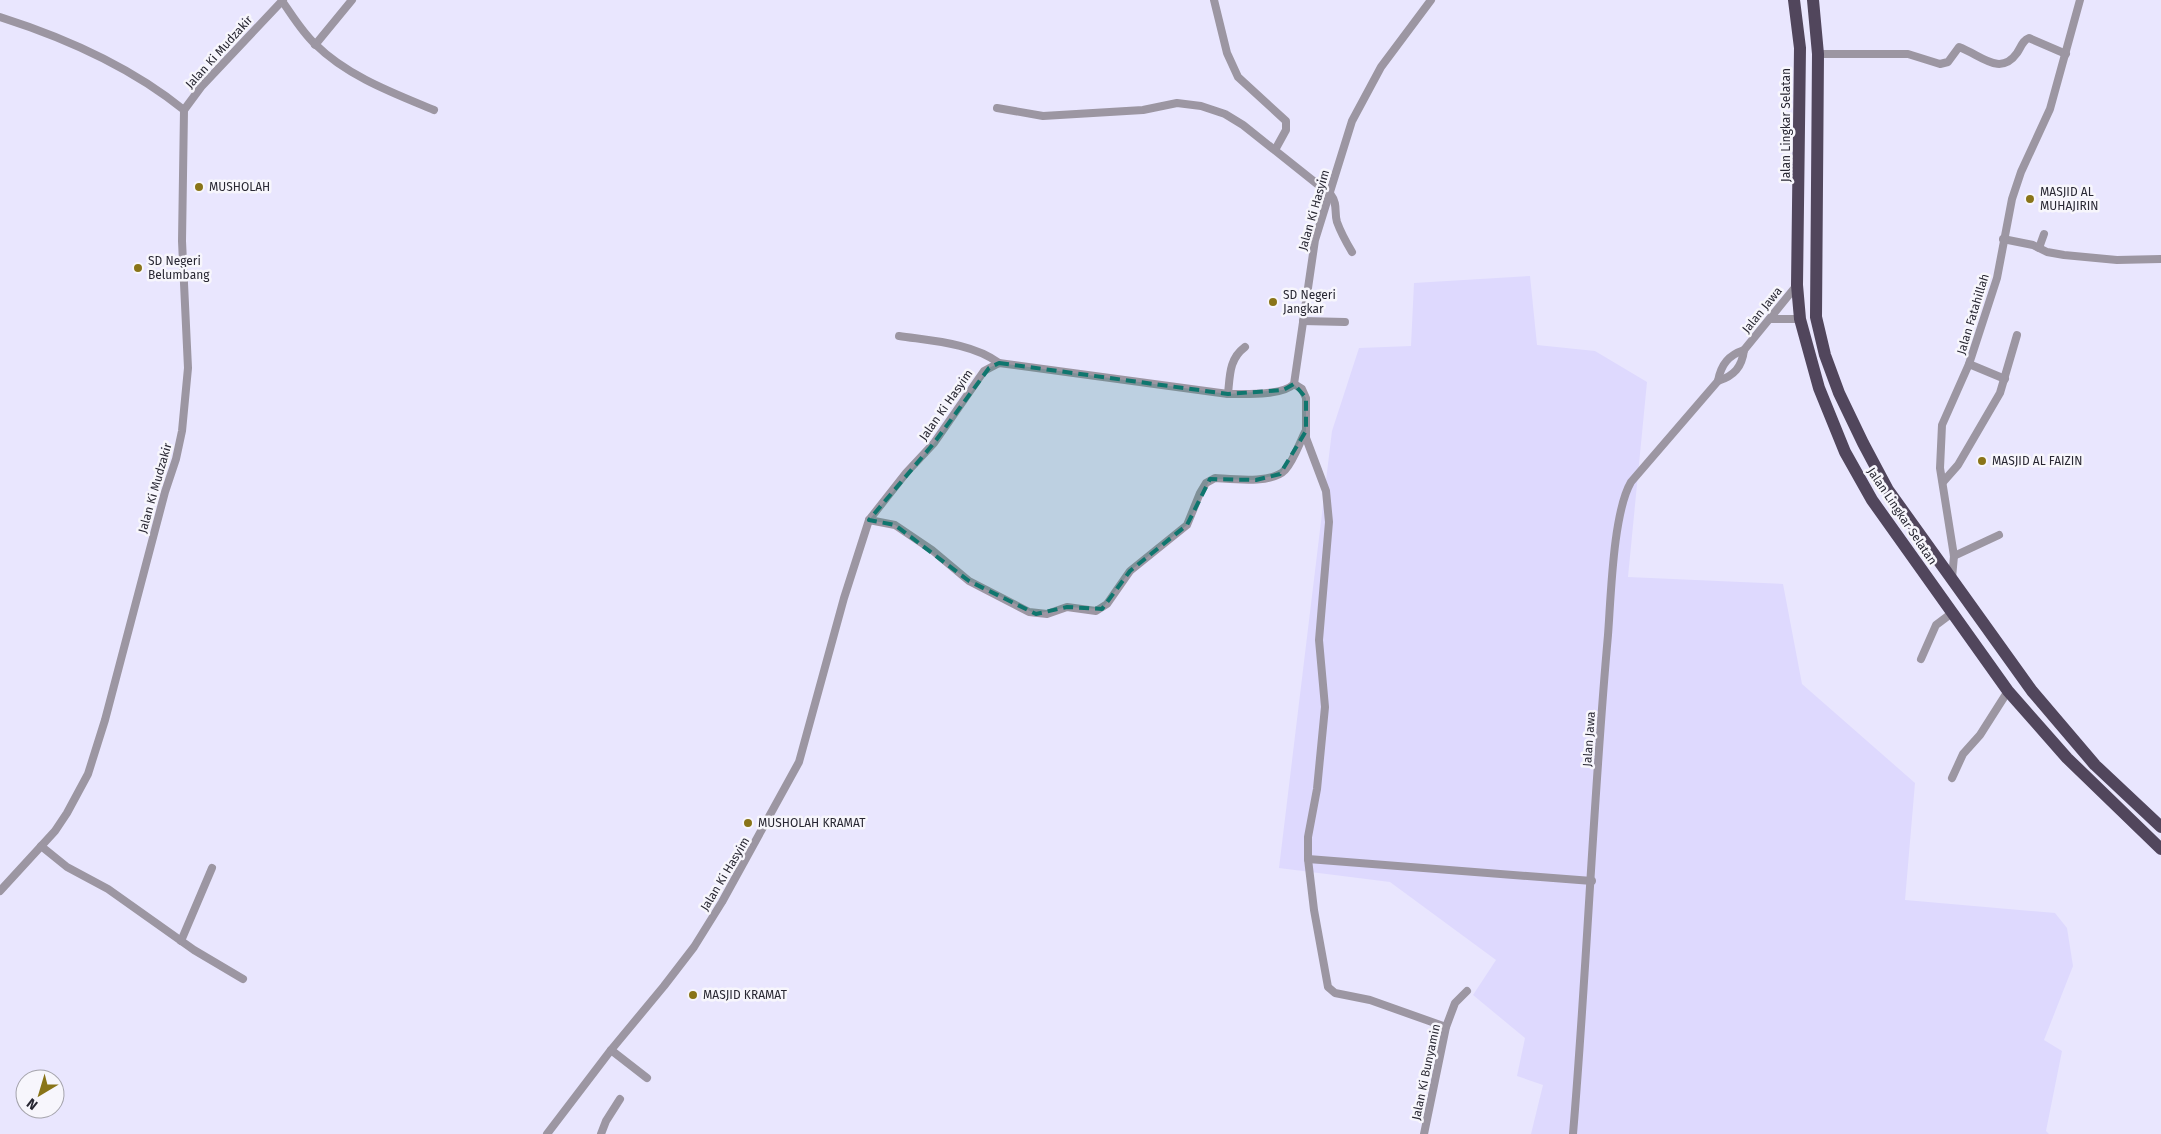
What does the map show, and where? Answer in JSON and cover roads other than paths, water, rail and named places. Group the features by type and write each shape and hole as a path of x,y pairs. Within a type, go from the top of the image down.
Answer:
{"highway":[{"name":"Jalan Lingkar Selatan","path":"1794,0 1800,48 1797,285 1800,319 1818,388 1845,452 1863,484 2008,691 2067,758 2111,803 2161,849"},
{"name":"Jalan Lingkar Selatan","path":"1813,0 1818,54 1816,317 1825,355 1859,435 1888,490 1952,581 2032,691 2095,765 2161,827"},
{"path":"1811,362 1825,355"}],"street":[{"path":"315,45 352,0"},
{"path":"1214,0 1227,53 1238,77 1286,121 1286,130 1275,150"},
{"name":"Jalan Ki Hasyim","path":"1294,384 1315,240 1331,195 1350,129 1361,103 1381,67 1431,0"},
{"name":"Jalan Fatahillah","path":"1952,581 1954,556 1940,468 1942,425 1969,364 1995,285 2008,212 2021,172 2046,120 2080,0"},
{"path":"278,2 315,45 366,79 434,110"},
{"name":"Jalan Ki Mudzakir","path":"0,891 54,831 82,788 95,755 182,431 188,368 182,241 184,110 201,87 278,2"},
{"path":"0,17 82,46 138,78 184,110"},
{"path":"1818,54 1908,54 1940,64 1948,62 1959,47 1998,64 2005,65 2012,60 2025,40 2029,38 2066,54"},
{"path":"997,108 1043,116 1143,110 1177,103 1191,104 1230,117 1331,195 1336,203 1335,214 1340,232 1352,252"},
{"path":"2039,248 2044,234"},
{"path":"2004,239 2039,248 2053,254 2087,258 2161,259"},
{"name":"Jalan Jawa","path":"1573,1134 1606,661 1622,502 1631,482 1718,381 1720,370 1732,354 1744,350 1797,285"},
{"path":"1770,319 1800,319"},
{"path":"1303,321 1345,322"},
{"path":"1943,482 1953,472 1971,446 2000,393 2016,335"},
{"path":"899,336 966,348 991,357 999,363 1228,394 1254,394 1284,390 1294,384 1302,389 1306,398 1306,438 1326,491 1329,522 1319,640 1325,707 1317,789 1308,828 1308,859 1314,910 1330,990 1370,1000 1446,1027"},
{"path":"1228,394 1233,360 1237,353 1245,347"},
{"name":"Jalan Jawa","path":"1718,381 1730,377 1737,369 1743,361 1744,350"},
{"name":"Jalan Ki Hasyim","path":"547,1134 611,1050 694,947 722,902 793,775 815,709 844,598 868,520 906,473 934,443 984,371 999,363"},
{"path":"1969,364 2005,379"},
{"path":"868,520 894,525 932,550 968,581 1029,612 1047,614 1067,607 1096,611 1107,604 1130,571 1187,525 1200,493 1210,479 1256,480 1280,474 1289,464 1306,431"},
{"path":"1954,556 1999,535"},
{"path":"1921,659 1936,625 1952,613"},
{"path":"1952,778 1963,754 1980,735 2008,691"},
{"path":"41,846 67,867 108,889 181,941 243,979"},
{"path":"1308,859 1592,881"},
{"path":"181,941 212,868"},
{"name":"Jalan Ki Bunyamin","path":"1424,1134 1446,1027 1455,1003 1467,991"},
{"path":"611,1050 647,1078"},
{"path":"601,1134 606,1121 620,1099"}],"place":[{"name":"MUSHOLAH","path":"199,187"},
{"name":"MASJID AL MUHAJIRIN","path":"2030,199"},
{"name":"SD Negeri Belumbang","path":"138,268"},
{"name":"SD Negeri Jangkar","path":"1273,302"},
{"name":"MASJID AL FAIZIN","path":"1982,461"},
{"name":"MUSHOLAH KRAMAT","path":"748,823"},
{"name":"MASJID KRAMAT","path":"693,995"}]}
